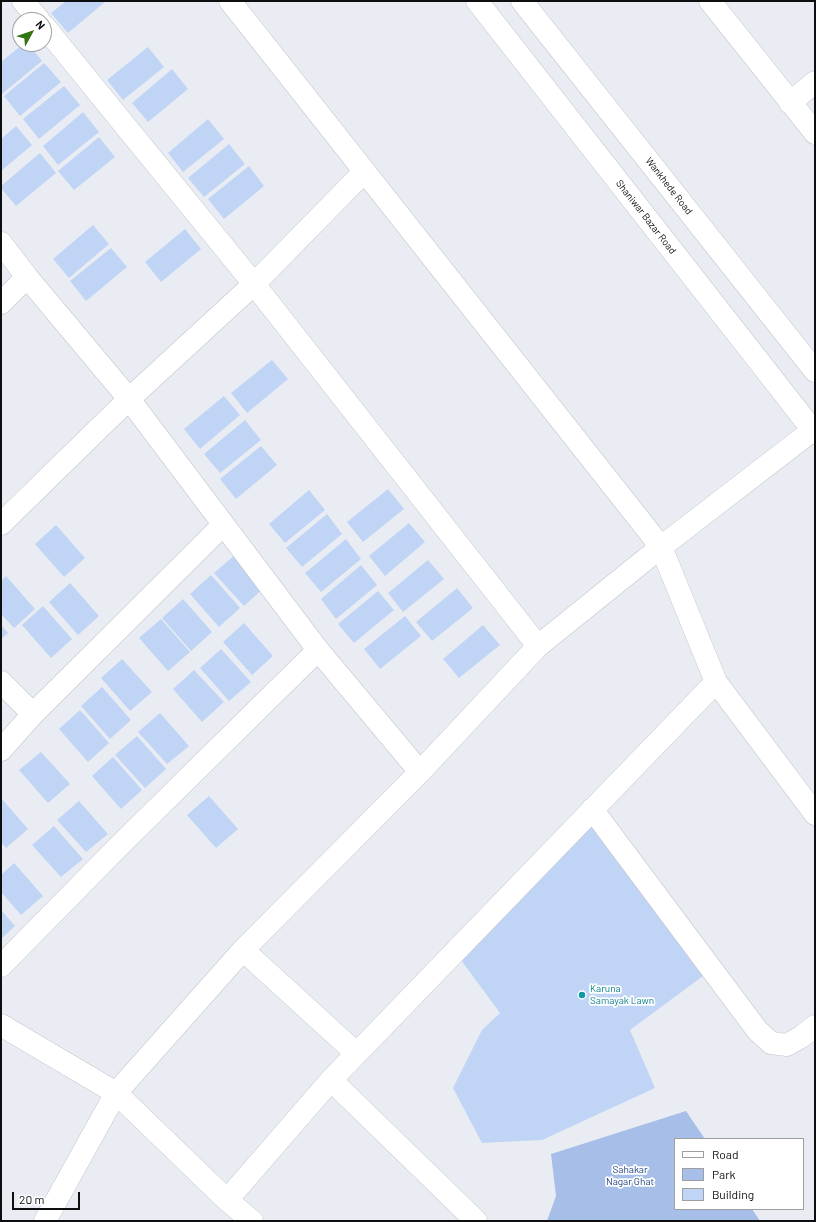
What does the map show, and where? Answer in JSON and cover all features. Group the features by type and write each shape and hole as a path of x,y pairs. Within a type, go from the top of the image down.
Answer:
{"street":[{"path":"23,1 32,12"},
{"path":"230,1 661,547 716,682 815,814"},
{"name":"Shaniwar Bazar Road","path":"477,1 814,432"},
{"name":"Wankhede Road","path":"522,1 815,371"},
{"path":"710,1 815,133"},
{"path":"52,36 254,284 538,646"},
{"path":"790,103 815,82"},
{"path":"1,524 129,399 254,284 364,172"},
{"path":"1,243 27,277 129,399 318,650 420,772"},
{"path":"1,303 27,277"},
{"path":"44,1221 116,1093 244,950 420,772 538,646 661,547 814,432"},
{"path":"1,750 33,714 223,525"},
{"path":"1,966 119,846 318,650"},
{"path":"1,682 33,714"},
{"path":"227,1200 356,1053 716,682"},
{"path":"592,809 757,1030 771,1043 787,1045 801,1037 815,1026"},
{"path":"244,950 356,1053"},
{"path":"1,1025 116,1093 227,1200 252,1221"},
{"path":"331,1080 476,1221"}],"green space":[{"name":"Sahakar Nagar Ghat","path":"686,1111 704,1138 674,1138 674,1210 753,1210 760,1221 547,1221 556,1196 551,1154"}],"building":[{"path":"66,1 106,1 68,33 52,14 52,12"},
{"path":"148,47 164,67 123,100 107,80"},
{"path":"13,52 35,52 42,61 2,94 1,62"},
{"path":"44,63 61,82 20,116 4,96"},
{"path":"172,69 188,89 148,122 132,103"},
{"path":"64,86 80,105 39,139 23,119"},
{"path":"83,112 99,132 58,165 43,146"},
{"path":"208,119 224,139 183,172 168,153"},
{"path":"16,126 32,145 1,171 1,139"},
{"path":"99,137 115,157 74,190 58,171"},
{"path":"229,144 245,164 204,197 188,178"},
{"path":"40,153 56,173 16,206 1,186"},
{"path":"249,166 264,186 224,219 208,199"},
{"path":"93,225 109,244 69,278 53,259"},
{"path":"185,229 201,249 161,282 145,262"},
{"path":"111,248 127,267 86,301 70,281"},
{"path":"272,360 288,379 247,413 231,393"},
{"path":"224,396 240,415 200,449 184,429"},
{"path":"245,420 261,440 220,473 204,454"},
{"path":"261,446 277,465 236,499 220,479"},
{"path":"388,489 404,509 363,542 347,522"},
{"path":"309,490 325,510 285,543 269,524"},
{"path":"327,514 342,534 302,567 286,548"},
{"path":"409,523 425,542 385,576 369,556"},
{"path":"56,525 85,558 64,577 35,544"},
{"path":"346,539 361,559 321,592 305,573"},
{"path":"236,554 265,587 244,606 214,573"},
{"path":"428,560 444,579 403,612 388,593"},
{"path":"361,565 377,585 336,619 321,599"},
{"path":"211,575 240,608 219,627 190,594"},
{"path":"6,576 35,609 14,628 1,614 1,581"},
{"path":"70,583 99,616 78,635 49,602"},
{"path":"457,588 473,608 432,641 416,622"},
{"path":"378,591 394,610 354,643 338,624"},
{"path":"183,599 212,632 191,651 162,618"},
{"path":"43,606 72,639 51,658 22,625"},
{"path":"405,616 421,636 380,669 364,649"},
{"path":"161,619 190,652 168,671 139,638"},
{"path":"244,623 273,656 252,675 223,642"},
{"path":"1,625 8,633 1,639"},
{"path":"483,625 500,645 459,678 443,659"},
{"path":"221,649 251,682 229,701 200,668"},
{"path":"122,659 152,692 130,711 101,678"},
{"path":"194,670 224,702 202,722 173,689"},
{"path":"102,687 131,720 110,739 81,706"},
{"path":"80,710 109,743 88,762 59,729"},
{"path":"160,713 189,746 167,764 138,732"},
{"path":"137,736 166,769 145,788 115,755"},
{"path":"41,752 70,784 48,803 19,770"},
{"path":"113,757 142,790 121,809 92,776"},
{"path":"209,796 238,829 216,848 187,815"},
{"path":"1,798 28,829 6,848 1,842"},
{"path":"79,801 108,834 86,852 57,820"},
{"name":"Karuna Samayak Lawn","path":"593,824 703,976 630,1030 655,1088 542,1140 482,1143 453,1088 482,1030 500,1013 461,960"},
{"path":"54,826 83,859 61,877 32,845"},
{"path":"14,863 43,896 21,915 1,892 1,875"},
{"path":"1,910 15,926 1,939"}],"place":[{"name":"Karuna Samayak Lawn","path":"582,995"}]}
